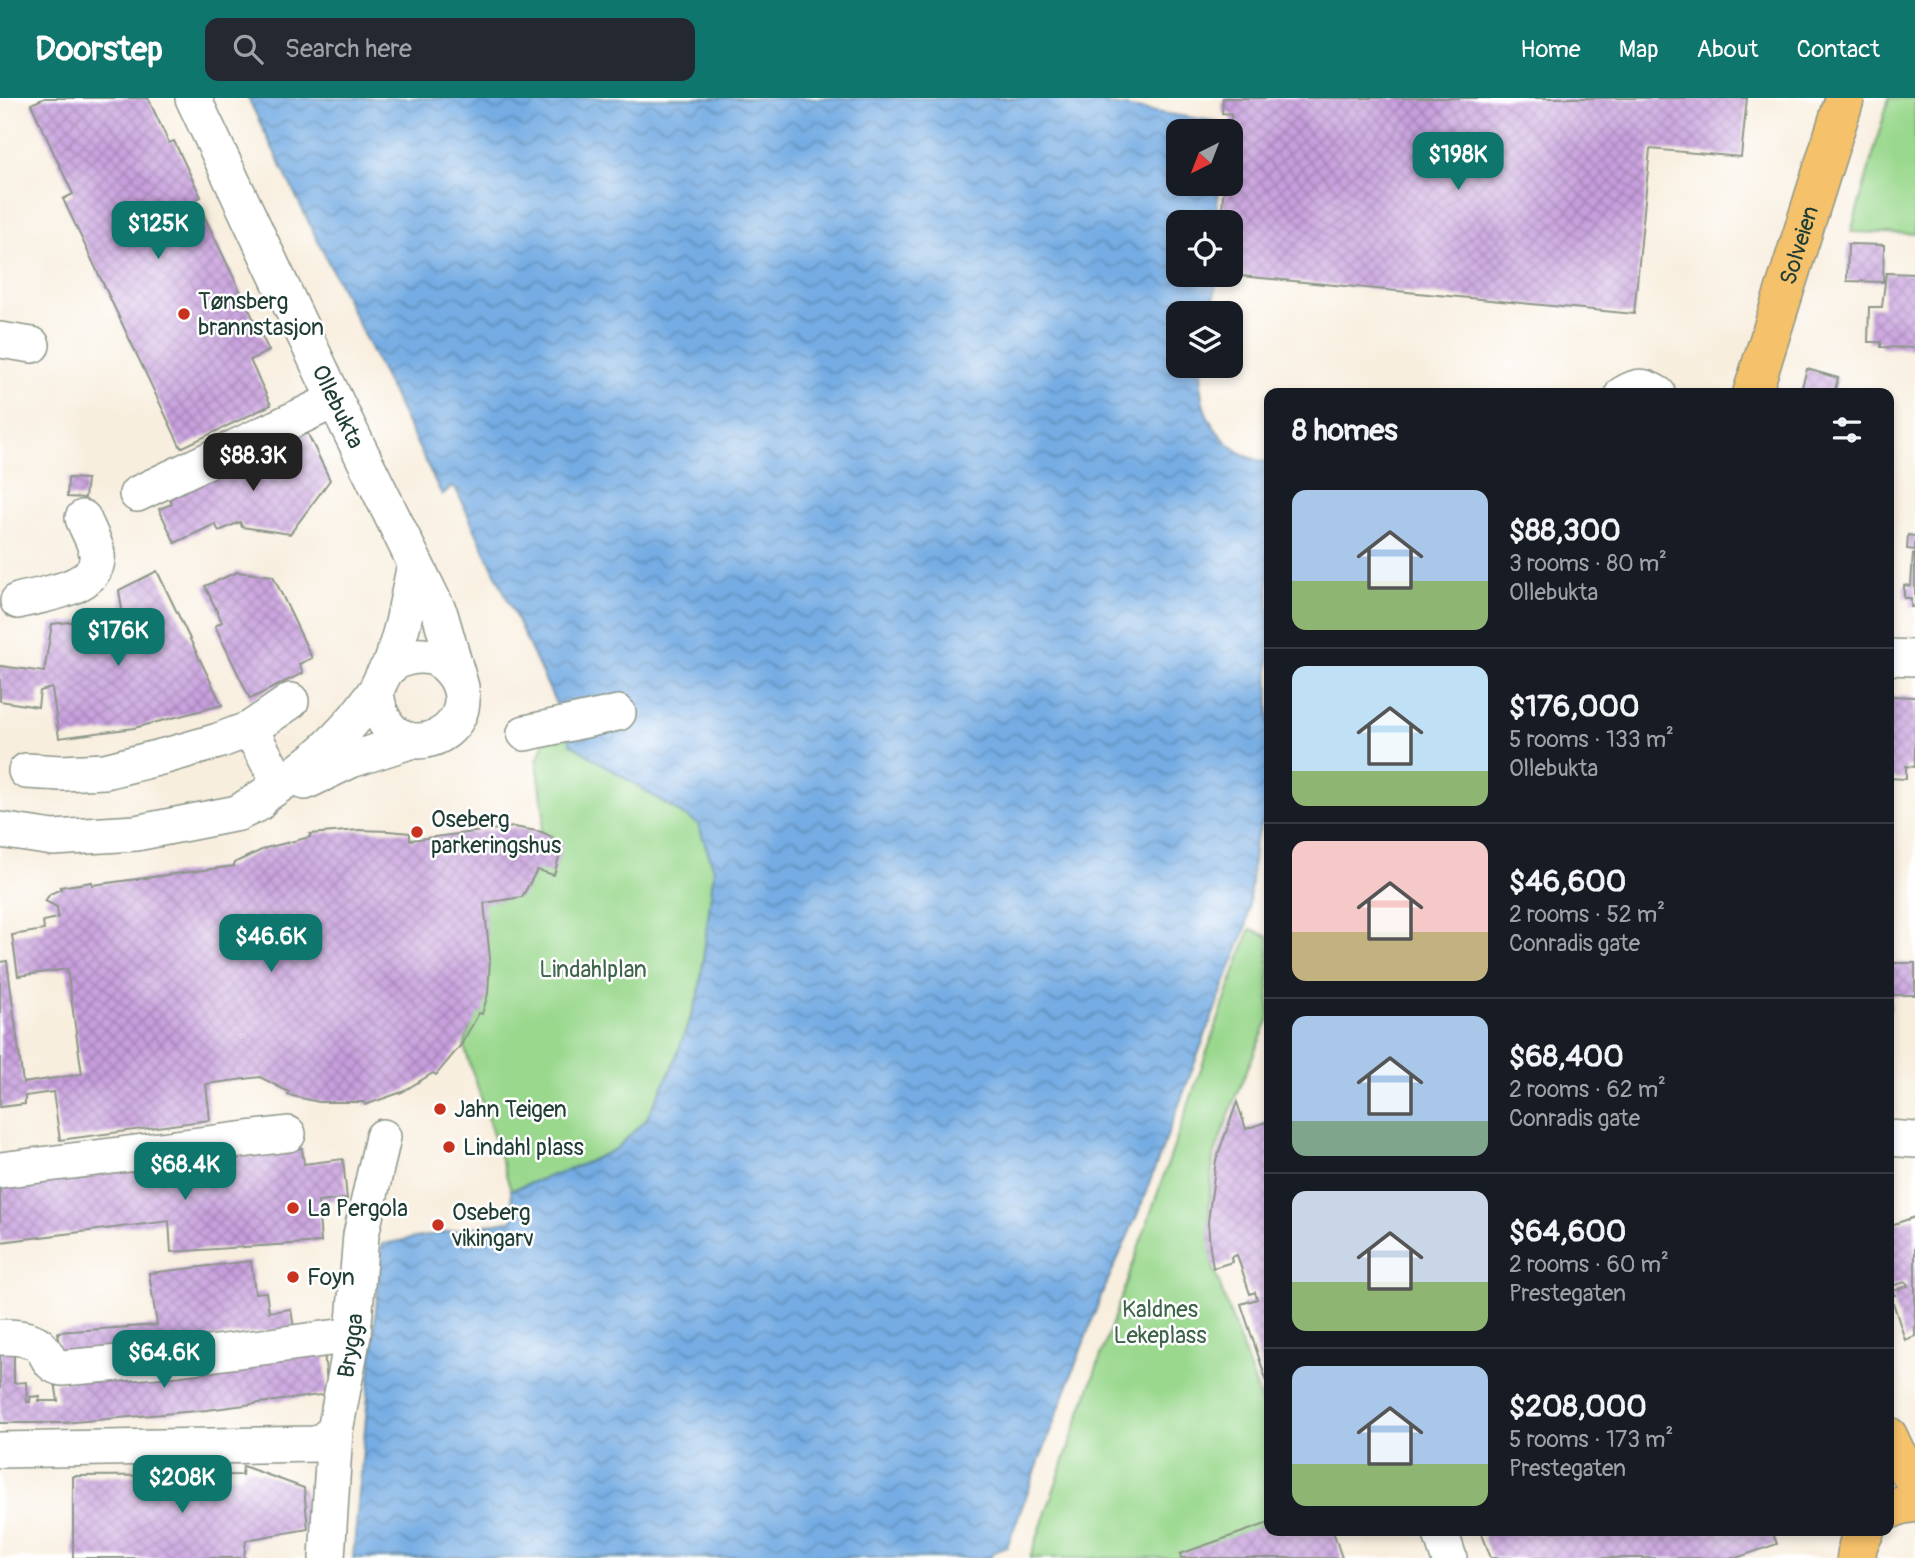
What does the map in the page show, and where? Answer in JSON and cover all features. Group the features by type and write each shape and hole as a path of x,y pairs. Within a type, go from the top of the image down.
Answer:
{"main road":[{"name":"Solveien","path":"1754,388 1846,98"},
{"path":"1894,1449 1915,1481"},
{"path":"1894,1508 1915,1503"},
{"path":"1856,1558 1863,1536"}],"street":[{"name":"Ollebukta","path":"0,830 53,838 135,833 238,813 351,760 410,741 431,739 446,733 461,711 461,687 440,614 335,400 193,98"},
{"path":"138,494 335,400"},
{"path":"18,601 74,586 91,576 97,553 83,518"},
{"name":"Ollebukta","path":"238,813 280,784 336,739 383,678 403,624 415,564"},
{"path":"410,741 397,735 384,723 378,710 383,678 412,655 430,656 450,669 461,687"},
{"path":"1894,657 1915,657"},
{"path":"26,771 105,771 218,741 250,729 291,701"},
{"path":"525,733 618,713"},
{"path":"250,729 280,784"},
{"path":"0,1170 288,1134"},
{"name":"Brygga","path":"327,1558 335,1431 353,1335 361,1236 383,1137"},
{"path":"1894,1138 1915,1140"},
{"path":"0,1337 23,1339 39,1345 51,1364 62,1368 178,1358 353,1335"},
{"path":"0,1450 318,1444 335,1431"},
{"path":"1442,1536 1449,1558"}],"green space":[{"path":"1889,98 1915,98 1915,234 1851,232"},
{"name":"Lindahlplan","path":"559,710 571,744 698,824 714,869 699,994 672,1068 646,1120 616,1149 581,1165 511,1190 464,1046 484,989 483,890 536,857 544,815 537,760"},
{"name":"Kaldnes Lekeplass","path":"1250,929 1264,935 1264,1031 1236,1095 1213,1159 1208,1218 1213,1266 1264,1409 1264,1525 1181,1558 1030,1558"}],"water":[{"path":"248,98 1105,98 1105,104 1201,119 1166,119 1166,196 1218,196 1217,210 1166,210 1166,287 1215,287 1215,301 1166,301 1166,378 1202,378 1203,401 1213,426 1243,454 1264,461 1264,820 1255,842 1247,925 1138,1213 1102,1294 1007,1547 994,1552 990,1558 353,1558 382,1244 513,1220 511,1190 581,1165 616,1149 646,1120 672,1068 699,994 714,869 698,824 571,744 559,710 456,489 452,486 442,495"}],"building":[{"name":"Tønsberg brannstasjon","path":"45,98 148,98 169,143 174,141 201,197 196,199 269,351 250,360 271,405 181,448 63,199 73,194 31,104"},
{"path":"1223,98 1747,98 1741,157 1650,149 1634,314 1243,276 1243,210 1222,210 1223,196 1243,196 1243,119 1231,119 1231,114 1222,113"},
{"path":"1848,244 1884,245 1883,282 1847,281"},
{"path":"1886,273 1915,274 1915,348 1881,347 1881,342 1868,342 1869,307 1882,307"},
{"path":"1807,369 1838,378 1836,388 1802,388"},
{"path":"307,432 330,480 290,534 242,527 240,522 219,531 215,524 175,543 159,509 172,504 169,498"},
{"path":"68,478 87,479 85,498 67,497"},
{"path":"1908,535 1915,536 1915,550 1907,549"},
{"path":"1913,554 1915,607 1911,607 1911,598 1904,598 1904,585 1911,586"},
{"path":"157,571 222,705 134,728 59,738 52,688 40,691 38,707 0,701 0,666 44,672 52,624 123,616 119,590"},
{"path":"237,572 273,576 312,658 299,664 303,673 250,699 215,626 222,622 205,586"},
{"path":"1894,696 1915,697 1915,767 1906,766 1906,779 1894,778"},
{"path":"514,827 542,832 554,838 552,840 563,843 554,875 537,870 522,897 484,903 490,958 488,994 482,1014 479,1013 461,1045 436,1075 433,1073 402,1092 365,1105 364,1102 319,1102 288,1095 289,1092 260,1077 206,1084 210,1120 60,1140 53,1092 25,1096 25,1104 0,1107 0,962 7,961 23,1083 82,1074 67,969 18,976 12,935 44,930 43,921 58,918 57,907 45,901 50,894 61,889 60,887 234,866 234,863 266,848 310,837 310,834 359,830 388,831 410,833 410,840"},
{"path":"1894,963 1915,963 1915,995 1894,995"},
{"path":"1237,1102 1246,1129 1264,1123 1264,1373 1241,1304 1257,1299 1255,1292 1250,1294 1237,1255 1231,1257 1232,1262 1213,1268 1208,1222 1216,1160"},
{"path":"302,1148 304,1164 343,1159 347,1199 318,1202 321,1242 171,1252 169,1221 0,1242 0,1186"},
{"path":"1915,1217 1915,1336 1905,1340 1894,1305 1894,1291 1908,1286 1906,1282 1894,1285 1894,1224"},
{"path":"251,1261 255,1293 266,1292 269,1312 291,1309 294,1328 60,1354 58,1332 157,1325 149,1273"},
{"path":"0,1346 14,1346 14,1383 26,1382 27,1402 30,1402 30,1397 40,1396 39,1401 58,1401 55,1382 324,1352 328,1394 207,1410 63,1423 0,1423"},
{"path":"243,1466 304,1488 308,1529 246,1540 244,1558 73,1558 73,1476 242,1475"},
{"path":"1264,1525 1264,1536 1335,1536 1342,1558 1181,1558 1180,1554"},
{"path":"1483,1536 1774,1536 1777,1544 1736,1558 1491,1558"}],"place":[{"name":"Tønsberg brannstasjon","path":"184,314"},
{"name":"Oseberg parkeringshus","path":"417,832"},
{"name":"Jahn Teigen","path":"440,1109"},
{"name":"Lindahl plass","path":"449,1147"},
{"name":"La Pergola","path":"293,1208"},
{"name":"Oseberg vikingarv","path":"438,1225"},
{"name":"Foyn","path":"293,1277"}]}
